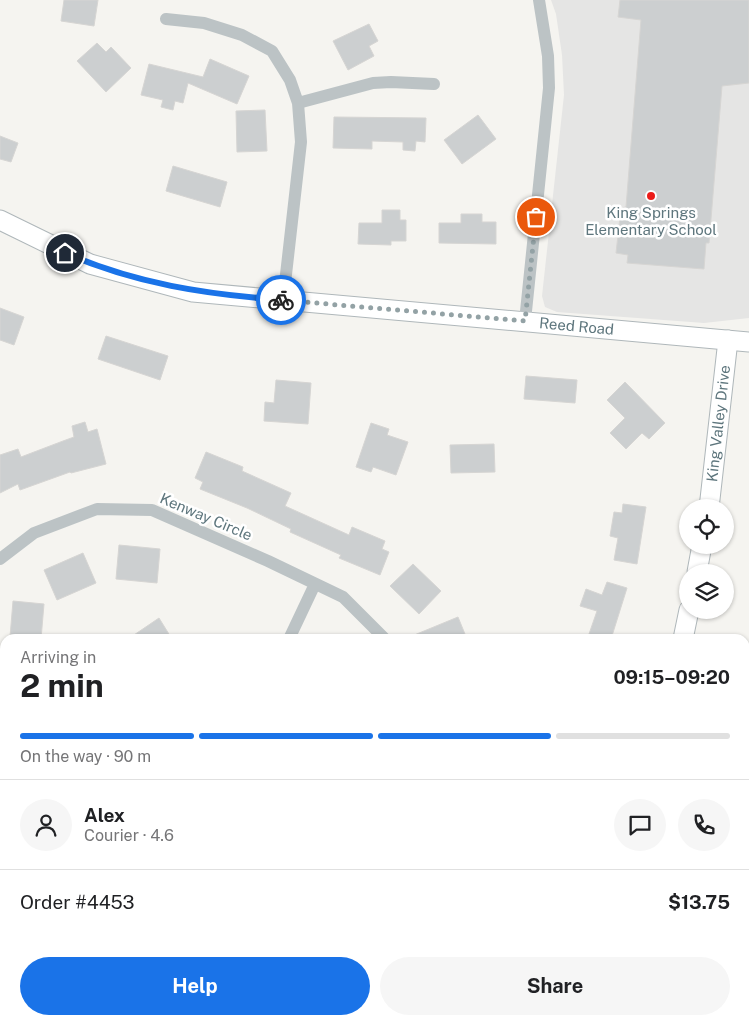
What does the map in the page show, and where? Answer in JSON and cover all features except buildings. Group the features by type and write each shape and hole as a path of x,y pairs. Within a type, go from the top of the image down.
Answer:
{"street":[{"path":"525,321 549,88 548,56 539,0"},
{"path":"166,19 224,28 272,51 282,65 298,104 300,142 283,301"},
{"path":"298,104 373,83 434,84"},
{"name":"Reed Road","path":"0,220 90,264 193,292 749,342"},
{"name":"King Valley Drive","path":"710,499 728,340"},
{"name":"Kenway Circle","path":"0,559 34,532 97,509 152,510 343,597 380,634"},
{"path":"291,634 315,584"},
{"path":"684,634 687,619"}],"shaded area":[{"name":"King Springs Elementary School","path":"551,0 749,0 749,318 704,323 557,312 545,307 542,296 564,95 562,55 556,14"}],"way so far":[{"path":"281,300 525,321 536,217"}],"place":[{"name":"King Springs Elementary School","path":"651,196"}],"route":[{"path":"65,253 90,264 122,274 193,292 281,300"}]}
